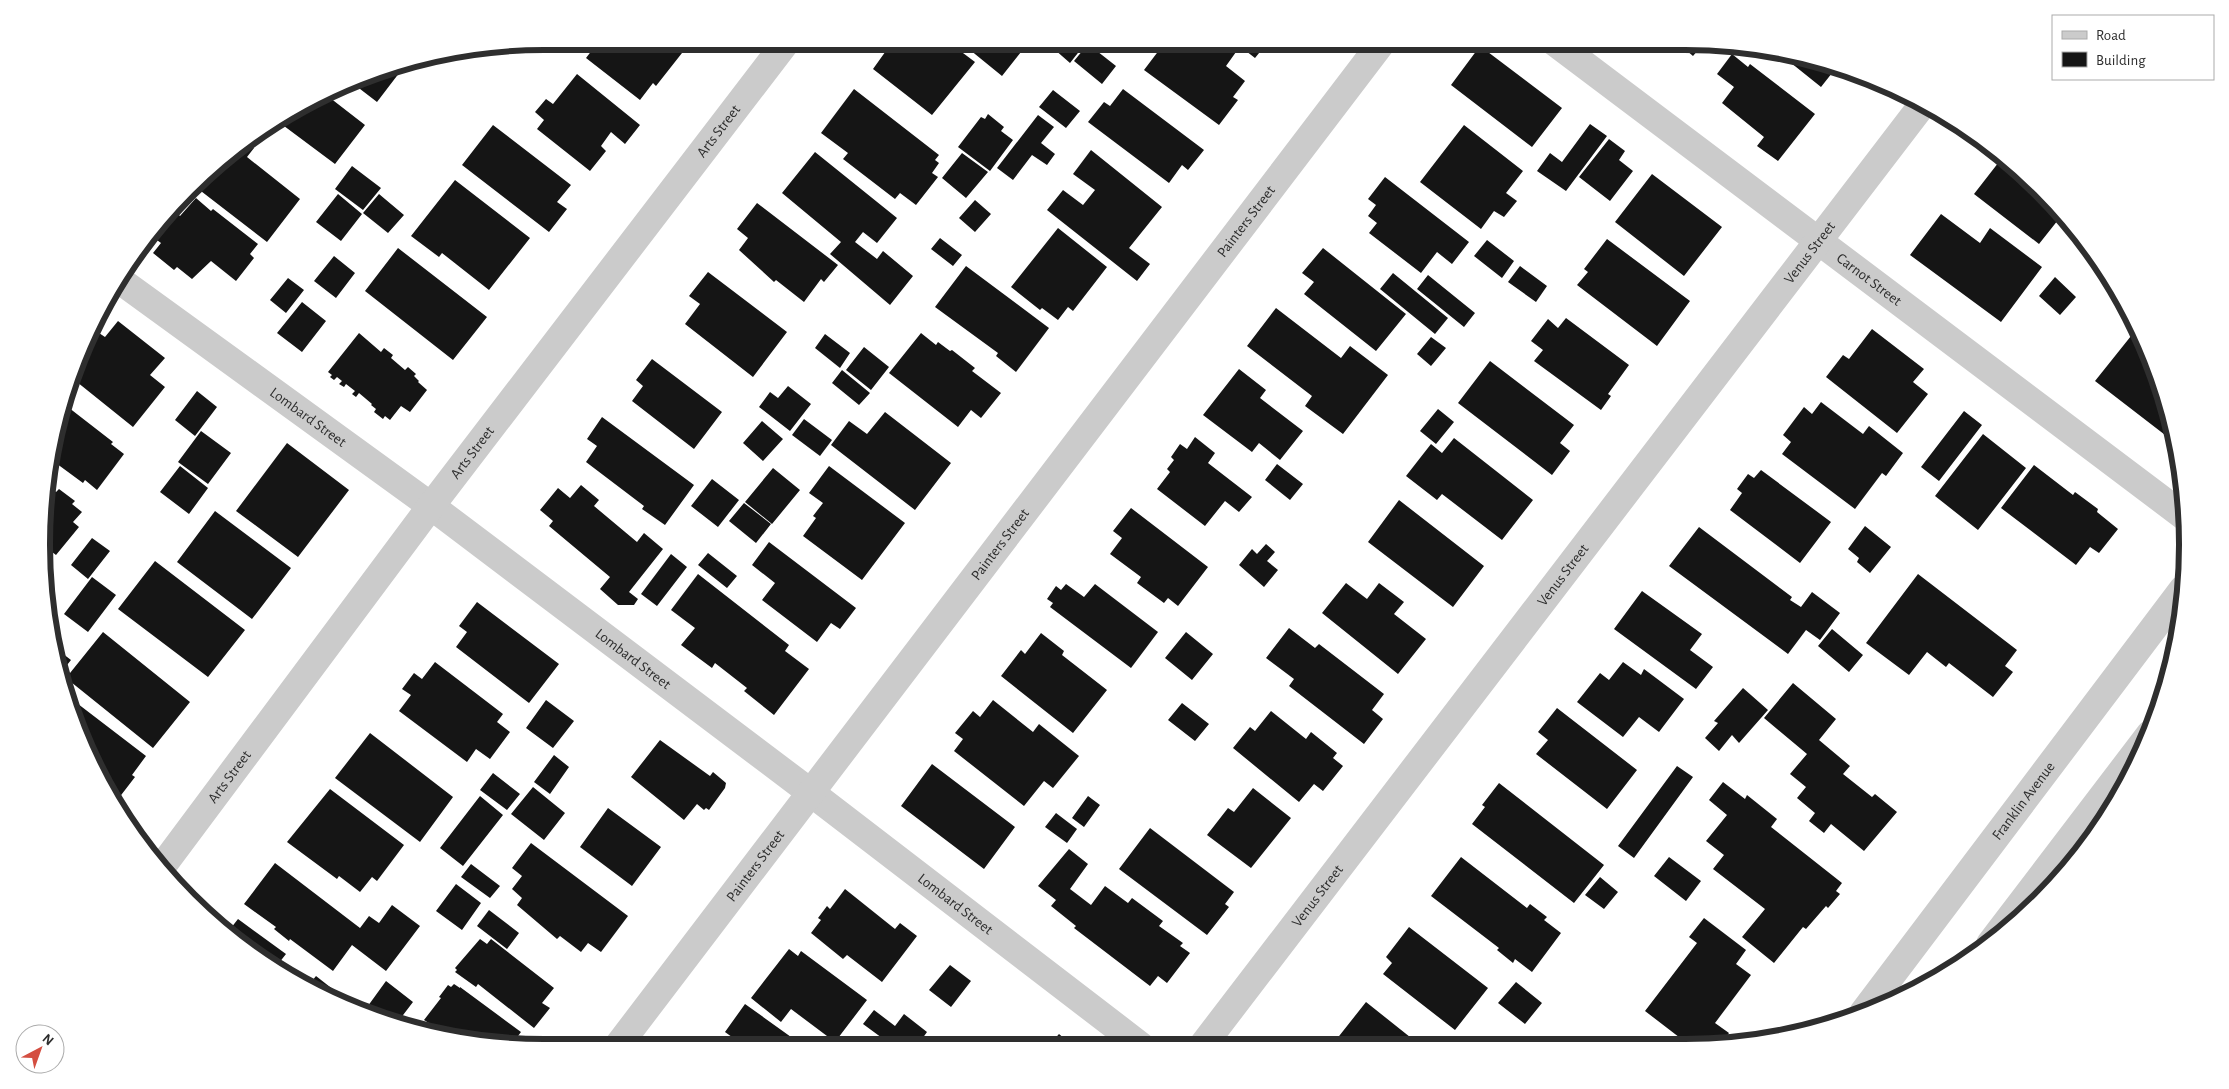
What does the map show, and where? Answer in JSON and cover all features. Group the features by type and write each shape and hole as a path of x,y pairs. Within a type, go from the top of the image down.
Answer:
{"street":[{"name":"Arts Street","path":"165,862 431,506 780,50"},
{"name":"Painters Street","path":"624,1039 810,792 1377,50"},
{"name":"Carnot Street","path":"1565,50 2178,512"},
{"name":"Venus Street","path":"1208,1039 1919,109"},
{"name":"Lombard Street","path":"124,284 431,506 810,792 1132,1039"},
{"name":"Franklin Avenue","path":"1871,1002 2176,598"},
{"path":"2012,915 2128,763"}],"building":[{"path":"592,50 678,50 682,53 656,86 653,83 640,100 586,58"},
{"path":"887,50 959,50 975,62 932,115 873,69"},
{"path":"970,50 1023,50 1002,76"},
{"path":"1055,50 1080,50 1070,63"},
{"path":"1083,50 1096,50 1116,66 1102,84 1074,61"},
{"path":"1159,50 1233,50 1236,52 1226,66 1245,81 1233,97 1238,100 1219,125 1144,70"},
{"path":"1245,50 1262,50 1255,58"},
{"path":"1477,50 1485,50 1562,108 1532,147 1451,85"},
{"path":"1686,50 1698,50 1693,56"},
{"path":"1732,54 1748,67 1750,64 1815,114 1778,161 1757,146 1764,137 1722,103 1734,87 1717,74"},
{"path":"1790,62 1832,73 1821,87"},
{"path":"400,72 377,102 358,87"},
{"path":"577,74 640,125 625,144 611,132 601,146 606,151 590,171 537,129 544,120 535,112 546,99 553,104"},
{"path":"854,89 939,155 935,160 939,163 932,173 938,177 916,205 900,193 895,199 843,159 848,153 821,133"},
{"path":"1123,89 1204,150 1188,170 1182,165 1169,183 1088,122 1104,102 1110,106"},
{"path":"1053,90 1080,111 1066,128 1039,107"},
{"path":"331,99 365,125 335,164 283,125"},
{"path":"988,114 1004,127 1001,131 1013,140 990,171 958,147 981,117 985,119"},
{"path":"1038,115 1054,127 1041,143 1055,154 1047,165 1032,155 1013,180 997,168"},
{"path":"1590,124 1607,136 1566,191 1537,171 1550,153 1562,162"},
{"path":"493,125 571,185 557,202 567,209 549,232 462,165"},
{"path":"1464,125 1523,171 1506,193 1517,201 1504,217 1494,211 1481,229 1420,182"},
{"path":"1609,139 1625,151 1619,160 1633,171 1610,201 1579,177"},
{"path":"251,146 254,148 247,157 300,199 267,242 200,190"},
{"path":"1091,150 1162,207 1129,248 1150,264 1137,281 1047,210 1063,190 1083,205 1095,190 1073,174"},
{"path":"815,152 897,218 877,243 863,232 855,242 877,259 883,251 913,276 890,305 830,254 841,242 782,193"},
{"path":"962,153 988,172 966,198 942,178"},
{"path":"1998,162 2058,220 2039,244 1974,194"},
{"path":"352,166 381,188 363,210 335,189"},
{"path":"1652,174 1722,227 1684,276 1615,222"},
{"path":"1385,177 1469,242 1452,264 1437,252 1421,273 1369,233 1377,223 1368,216 1376,205 1368,199"},
{"path":"455,180 530,238 489,290 442,253 439,257 411,236"},
{"path":"338,194 362,214 341,241 316,222"},
{"path":"379,194 404,215 388,233 363,213"},
{"path":"196,198 211,211 213,209 258,244 250,254 254,258 236,281 211,261 192,279 177,267 174,270 153,253 161,243 155,239 177,214 180,216"},
{"path":"975,200 991,214 975,232 959,218"},
{"path":"757,203 838,265 824,282 821,279 804,302 776,280 774,282 739,250 748,238 737,229"},
{"path":"1941,214 1980,243 1990,228 2042,267 2001,322 1910,255"},
{"path":"1058,228 1107,267 1073,311 1068,307 1058,320 1042,308 1040,310 1011,287"},
{"path":"940,238 962,255 953,266 931,249"},
{"path":"1607,239 1690,301 1657,346 1577,285 1588,272 1584,269"},
{"path":"1487,240 1514,261 1502,278 1474,256"},
{"path":"398,248 487,317 453,360 365,291"},
{"path":"1323,248 1406,314 1376,351 1304,294 1314,282 1302,273"},
{"path":"334,256 355,273 336,298 314,281"},
{"path":"966,266 1049,328 1016,372 996,356 998,353 935,307"},
{"path":"1520,266 1547,286 1536,302 1508,282"},
{"path":"708,272 787,332 753,377 685,324 700,304 689,296"},
{"path":"1393,273 1448,318 1435,334 1380,289"},
{"path":"1428,275 1475,313 1464,327 1417,289"},
{"path":"2055,277 2076,297 2060,315 2039,296"},
{"path":"288,278 304,290 286,313 270,300"},
{"path":"302,302 326,321 302,352 277,333"},
{"path":"1276,308 1341,358 1350,346 1388,375 1343,434 1305,406 1312,396 1247,346"},
{"path":"1566,318 1629,365 1608,394 1611,396 1601,410 1534,361 1543,350 1531,341 1548,319 1558,328"},
{"path":"118,321 165,358 150,375 165,387 133,427 77,382 98,332 105,337"},
{"path":"1872,329 1924,369 1913,382 1928,394 1897,433 1826,377 1843,355 1849,359"},
{"path":"359,333 381,352 384,348 393,355 391,358 405,370 408,367 416,374 414,376 418,382 427,390 410,412 401,406 390,420 385,416 383,419 374,412 376,409 372,404 359,393 356,397 352,394 355,391 346,384 344,387 339,384 342,381 337,377 334,380 330,377 332,375 328,372"},
{"path":"921,333 936,345 938,342 950,351 952,350 975,368 972,371 1001,393 981,418 971,410 958,427 889,373"},
{"path":"825,334 850,353 840,368 815,348"},
{"path":"2131,336 2141,355 2153,386 2166,436 2095,381"},
{"path":"1431,337 1446,348 1431,366 1417,354"},
{"path":"864,347 889,367 871,390 846,370"},
{"path":"652,359 722,412 694,449 632,401 643,386 636,380"},
{"path":"1490,361 1574,425 1560,443 1570,451 1552,475 1458,403"},
{"path":"1239,369 1266,390 1260,398 1303,431 1280,460 1259,443 1252,452 1203,415"},
{"path":"842,370 870,393 859,405 832,383"},
{"path":"788,386 811,404 790,431 759,407 770,392 778,398"},
{"path":"197,391 217,407 195,436 175,420"},
{"path":"1821,402 1863,434 1869,426 1903,453 1886,476 1882,473 1855,509 1782,454 1791,442 1783,435 1804,407 1812,414"},
{"path":"70,408 113,442 111,444 124,454 97,490 85,480 83,483 57,464"},
{"path":"1438,409 1454,422 1436,444 1420,431"},
{"path":"1964,411 1982,425 1939,481 1921,467"},
{"path":"885,412 951,463 915,510 831,445 849,421 867,434"},
{"path":"602,417 694,485 665,525 642,509 644,506 586,462 597,446 587,439"},
{"path":"804,419 832,440 820,456 792,435"},
{"path":"762,421 783,439 763,461 743,443"},
{"path":"201,431 231,453 208,484 178,462"},
{"path":"1983,434 2026,468 1978,530 1935,496"},
{"path":"1195,437 1215,453 1208,463 1252,497 1239,512 1225,501 1205,526 1157,489 1170,472 1167,469 1174,460 1171,457 1180,444 1187,449"},
{"path":"1454,438 1533,500 1502,540 1442,494 1437,500 1406,476 1431,444 1442,453"},
{"path":"287,443 349,490 298,557 236,511"},
{"path":"1277,464 1303,484 1290,500 1265,480"},
{"path":"2034,465 2073,495 2075,492 2098,509 2097,512 2118,529 2099,553 2090,547 2076,565 2001,508"},
{"path":"180,466 208,488 189,514 160,492"},
{"path":"829,466 905,523 862,580 803,536 816,518 813,516 823,503 809,493"},
{"path":"773,468 800,490 772,524 745,502"},
{"path":"1761,470 1831,522 1800,563 1730,510 1742,493 1737,489 1748,474 1754,478"},
{"path":"712,479 739,500 718,527 691,506"},
{"path":"581,485 599,500 594,506 637,542 644,533 663,549 629,592 638,599 634,605 618,605 600,589 610,577 549,526 553,521 540,510 558,488 570,498"},
{"path":"59,489 75,501 72,504 82,512 73,522 79,527 56,555 50,551 51,512 53,490 56,492"},
{"path":"1399,500 1484,566 1453,607 1368,542"},
{"path":"744,503 771,524 756,543 729,521"},
{"path":"1131,508 1208,567 1178,606 1168,598 1164,603 1137,583 1141,577 1110,554 1122,538 1113,531"},
{"path":"215,511 291,568 252,619 177,562"},
{"path":"1865,526 1891,547 1870,573 1857,562 1859,558 1848,549"},
{"path":"1699,527 1792,597 1790,600 1801,607 1812,592 1840,613 1820,640 1806,630 1788,654 1669,566"},
{"path":"92,538 110,551 88,579 71,565"},
{"path":"769,542 856,608 840,629 831,623 817,642 762,600 775,583 752,565"},
{"path":"1266,544 1275,552 1267,561 1278,570 1264,587 1239,565 1252,549 1257,554"},
{"path":"708,553 737,576 727,588 698,565"},
{"path":"671,554 687,567 657,606 641,594"},
{"path":"155,561 245,630 208,677 118,609"},
{"path":"698,574 789,645 785,651 809,669 774,715 744,691 747,688 715,663 712,668 681,645 695,628 671,610"},
{"path":"1918,574 2017,650 2005,666 2013,672 1993,697 1949,663 1946,667 1927,652 1909,675 1866,643"},
{"path":"92,577 116,595 88,632 64,614"},
{"path":"1346,583 1367,599 1379,583 1404,602 1394,614 1426,639 1398,674 1322,613"},
{"path":"1066,584 1084,597 1095,584 1158,632 1131,668 1050,607 1053,603 1047,599 1056,586 1061,590"},
{"path":"1642,591 1702,634 1690,650 1713,667 1696,689 1614,629"},
{"path":"477,602 559,664 529,703 456,647 467,632 459,626"},
{"path":"1289,628 1315,648 1319,644 1384,694 1372,710 1383,719 1364,744 1289,686 1294,679 1266,658"},
{"path":"1832,629 1863,655 1849,672 1818,646"},
{"path":"103,632 190,702 153,748 70,681 68,675"},
{"path":"1186,632 1213,654 1192,680 1165,658"},
{"path":"1041,633 1064,651 1062,655 1107,690 1073,733 1001,676 1021,650 1025,654"},
{"path":"63,654 71,660 66,667"},
{"path":"435,662 503,714 497,722 510,732 490,759 476,749 467,762 399,711 411,695 402,689 414,673 422,679"},
{"path":"1623,662 1641,675 1644,669 1684,699 1659,732 1639,717 1623,737 1577,702 1600,673 1609,680"},
{"path":"1793,683 1836,719 1819,740 1850,766 1843,774 1872,797 1875,794 1897,812 1864,851 1831,824 1824,833 1809,821 1815,813 1797,798 1806,787 1790,774 1807,754 1764,718"},
{"path":"1743,688 1768,710 1739,743 1732,735 1719,751 1705,738 1718,723 1714,721"},
{"path":"546,700 574,721 553,748 526,728"},
{"path":"993,700 1033,732 1039,724 1079,756 1053,788 1044,781 1024,806 954,751 963,739 955,733 973,711 980,717"},
{"path":"76,702 146,756 132,775 135,777 119,797 101,763"},
{"path":"1182,703 1209,724 1195,741 1168,720"},
{"path":"1557,708 1637,770 1607,809 1536,754 1548,740 1538,732"},
{"path":"1271,711 1306,739 1311,732 1337,753 1333,758 1343,766 1323,791 1314,784 1299,802 1233,748 1250,727 1255,731"},
{"path":"370,733 453,797 420,842 335,778"},
{"path":"660,740 710,776 713,772 726,783 725,788 709,810 706,808 704,810 697,804 684,820 631,777"},
{"path":"554,755 569,767 550,794 534,782"},
{"path":"932,764 1015,827 984,869 901,806"},
{"path":"1677,766 1693,777 1634,858 1618,846"},
{"path":"493,773 520,794 507,810 480,790"},
{"path":"1723,782 1745,799 1747,795 1777,819 1771,827 1842,883 1836,891 1840,894 1828,908 1826,906 1806,929 1803,927 1774,963 1742,937 1765,909 1713,869 1724,855 1706,841 1727,815 1709,800"},
{"path":"1499,783 1604,865 1574,903 1472,824 1485,807 1482,805"},
{"path":"533,787 565,813 544,840 511,814"},
{"path":"1253,788 1291,818 1251,868 1207,835 1228,808 1234,812"},
{"path":"330,789 404,845 377,881 372,877 360,892 339,876 337,879 287,842"},
{"path":"480,796 503,815 463,866 440,848"},
{"path":"1088,796 1100,805 1084,827 1072,818"},
{"path":"608,808 661,847 632,886 580,847"},
{"path":"1056,813 1077,829 1067,843 1045,827"},
{"path":"1150,828 1234,892 1225,904 1229,907 1207,935 1119,869"},
{"path":"531,843 628,916 601,952 588,943 581,952 560,936 557,939 517,905 522,898 512,889 522,876 512,868"},
{"path":"1069,849 1088,864 1070,889 1091,905 1105,886 1128,903 1132,898 1163,921 1159,926 1183,943 1180,946 1190,953 1167,983 1158,976 1150,986 1074,928 1076,926 1051,906 1056,900 1038,886"},
{"path":"1461,857 1527,908 1530,904 1547,917 1544,920 1561,933 1532,972 1515,959 1513,963 1497,950 1499,948 1431,896"},
{"path":"1669,857 1701,881 1686,901 1654,876"},
{"path":"275,863 360,928 369,916 379,923 392,905 420,926 386,971 352,945 333,971 290,939 289,941 274,929 276,927 244,904"},
{"path":"471,864 500,886 490,898 461,877"},
{"path":"1600,877 1618,892 1604,909 1585,895"},
{"path":"456,884 481,903 462,930 436,911"},
{"path":"845,889 895,929 900,923 917,936 882,982 847,955 843,959 811,933 821,920 818,918 827,906 830,909"},
{"path":"489,910 519,933 507,949 477,926"},
{"path":"1704,918 1746,950 1736,964 1751,975 1715,1023 1729,1033 1726,1037 1681,1039 1645,1011 1697,943 1689,937"},
{"path":"238,919 286,954 280,962 231,927"},
{"path":"1409,927 1488,988 1455,1030 1383,974 1392,963 1386,957"},
{"path":"480,939 487,944 491,939 554,988 542,1003 550,1008 534,1028 478,984 476,987 455,972 457,970 455,968"},
{"path":"789,949 798,956 801,951 867,1000 837,1039 831,1039 791,1009 781,1022 751,998"},
{"path":"950,965 971,981 951,1007 929,990"},
{"path":"316,976 338,994 326,988 312,981"},
{"path":"386,981 413,1002 401,1017 368,1006"},
{"path":"1516,982 1542,1003 1525,1024 1498,1003"},
{"path":"454,984 460,987 521,1032 518,1036 521,1038 480,1035 448,1029 432,1025 424,1020 441,998 439,997 448,985 451,987"},
{"path":"1366,1002 1412,1039 1337,1039"},
{"path":"745,1004 794,1039 735,1039 725,1032"},
{"path":"874,1010 895,1026 904,1014 927,1032 922,1039 883,1039 863,1024"},
{"path":"1059,1034 1065,1039 1054,1039"}]}
